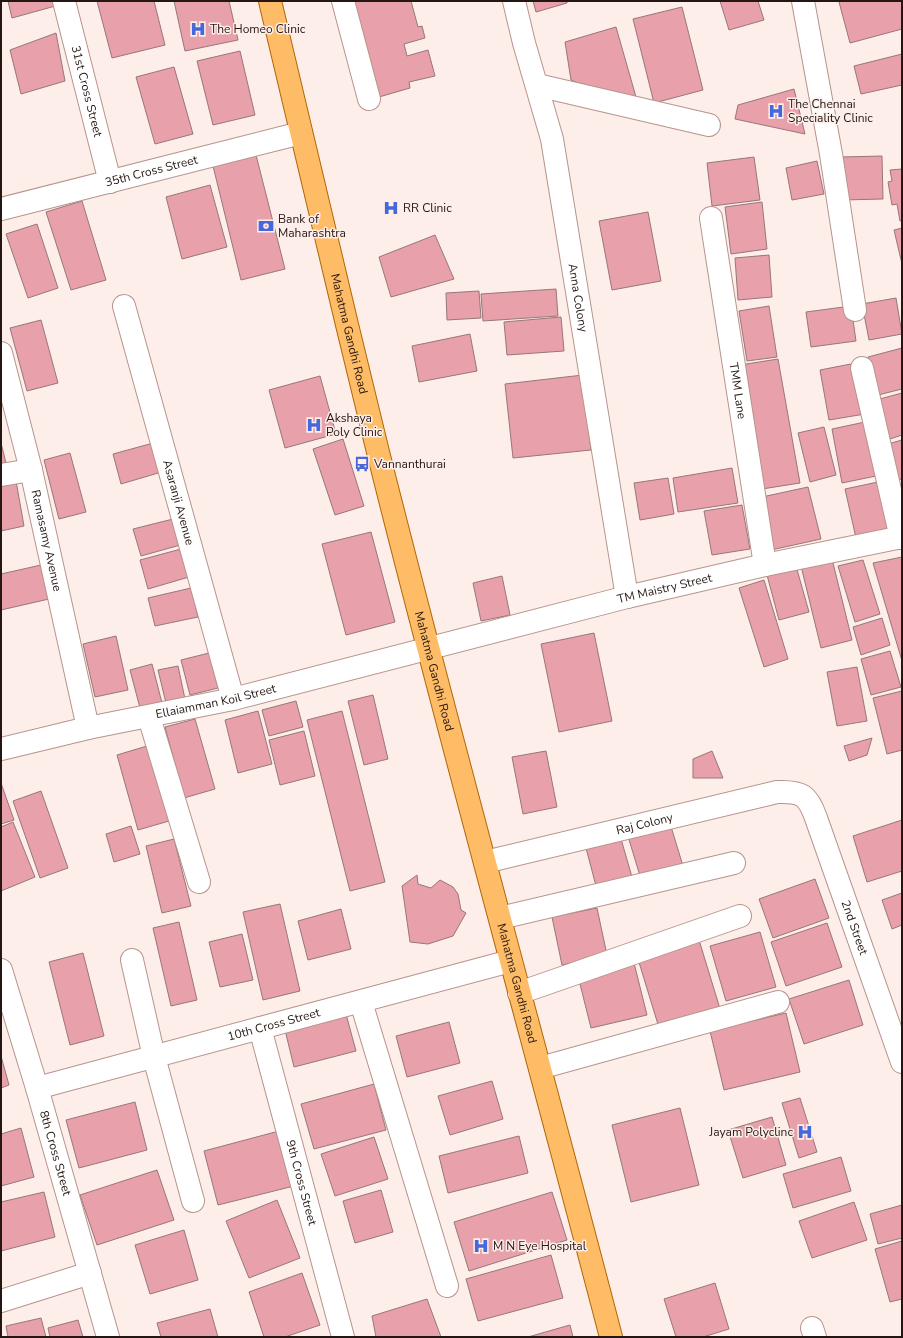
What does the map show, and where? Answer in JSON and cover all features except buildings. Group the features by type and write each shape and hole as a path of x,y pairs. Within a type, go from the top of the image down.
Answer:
{"main road":[{"name":"Mahatma Gandhi Road","path":"270,1 377,446 510,961 540,1068 611,1337"}],"street":[{"name":"31st Cross Street","path":"64,1 110,182"},
{"path":"343,1 370,99"},
{"name":"Anna Colony","path":"514,1 552,139 627,597"},
{"path":"803,1 829,143 855,310"},
{"path":"537,86 710,125"},
{"name":"35th Cross Street","path":"1,209 301,133"},
{"name":"TMM Lane","path":"711,218 765,565"},
{"name":"Asaranji Avenue","path":"124,306 234,699"},
{"name":"Ramasamy Avenue","path":"1,355 31,470 88,728"},
{"path":"862,368 901,538"},
{"path":"1,475 31,470"},
{"name":"TM Maistry Street","path":"429,649 627,597 765,565 901,538"},
{"name":"Ellaiamman Koil Street","path":"1,749 88,728 234,699 429,649"},
{"path":"149,717 199,882"},
{"name":"Raj Colony","path":"485,862 778,792 793,791 804,796"},
{"name":"2nd Street","path":"804,796 812,806 902,1062"},
{"path":"500,918 734,863"},
{"path":"519,993 740,916"},
{"path":"132,960 154,1057 193,1201"},
{"name":"10th Cross Street","path":"37,1088 510,961"},
{"name":"8th Cross Street","path":"1,970 37,1088 108,1337"},
{"path":"361,1002 447,1286"},
{"path":"540,1068 778,1002"},
{"name":"9th Cross Street","path":"260,1028 343,1337"},
{"path":"1,1301 90,1273"}],"place":[{"name":"The Homeo Clinic","path":"198,29"},
{"name":"The Chennai Speciality Clinic","path":"776,111"},
{"name":"RR Clinic","path":"391,208"},
{"name":"Bank of Maharashtra","path":"266,226"},
{"name":"Akshaya Poly Clinic","path":"314,425"},
{"name":"Vannanthurai","path":"362,464"},
{"name":"Jayam Polyclinc","path":"805,1132"},
{"name":"M N Eye Hospital","path":"481,1246"}]}
